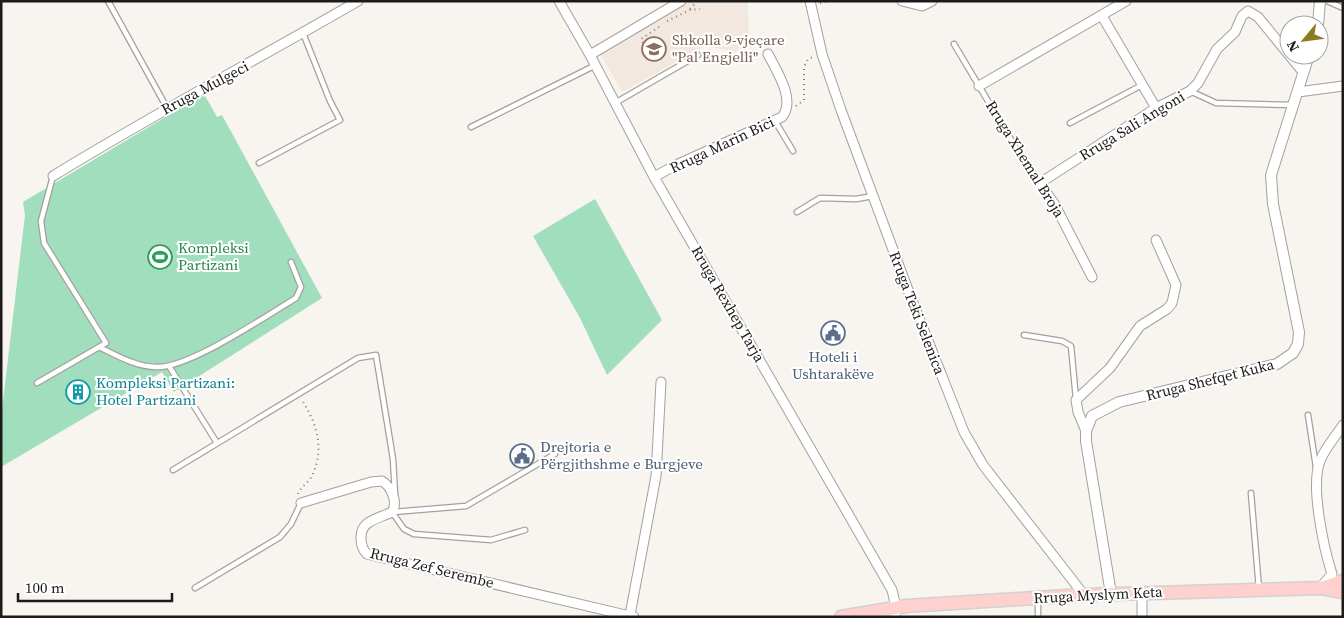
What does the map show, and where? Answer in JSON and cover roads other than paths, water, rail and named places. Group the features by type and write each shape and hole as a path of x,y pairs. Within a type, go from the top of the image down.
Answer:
{"main road":[{"path":"1321,588 1343,582"},
{"name":"Rruga Myslym Keta","path":"841,617 1084,595 1321,588"},
{"path":"1321,588 1343,592"}],"street":[{"name":"Rruga Mulgeci","path":"53,176 167,108 215,84 358,1"},
{"name":"Rruga Rexhep Tarja","path":"559,1 596,65 654,177 892,590 895,612"},
{"path":"590,55 681,1"},
{"name":"Rruga Teki Selenica","path":"810,1 822,54 873,196 964,432 984,465 1084,595"},
{"path":"902,1 922,6 932,1"},
{"path":"979,86 1102,16 1109,5 1126,1"},
{"path":"1319,15 1320,1"},
{"name":"Rruga Sali Angoni","path":"1040,183 1156,108 1190,91 1198,83 1217,49 1235,32 1242,16 1248,11 1258,17 1279,43"},
{"path":"1102,16 1156,108"},
{"name":"Rruga Marin Bici","path":"654,177 676,165 775,121 787,111 787,100 768,54"},
{"path":"1297,65 1303,72"},
{"name":"Rruga Shefqet Kuka","path":"1086,431 1092,416 1118,402 1267,368 1287,359 1293,353 1298,344 1297,314 1277,222 1271,175 1305,65"},
{"path":"1298,92 1343,86"},
{"name":"Rruga Xhemal Broja","path":"1040,183 1055,205 1092,277"},
{"path":"1111,594 1086,431 1078,412 1076,400 1082,392 1110,368 1140,326 1167,309 1172,303 1176,285 1156,240"},
{"path":"632,616 656,476 661,382"},
{"path":"1321,588 1332,574 1320,534 1317,473 1324,453 1343,426"},
{"path":"301,504 376,481 386,484 393,508"},
{"name":"Rruga Zef Serembe","path":"393,508 364,526 361,532 361,544 367,554 632,616"},
{"path":"1142,592 1142,617"}],"lane":[{"path":"108,1 167,108"},
{"path":"1327,1 1343,8"},
{"path":"259,163 340,120 303,33"},
{"name":"Rruga Xhemal Broja","path":"954,44 1019,153 1040,183"},
{"path":"615,103 698,55"},
{"path":"471,127 596,65"},
{"path":"1070,123 1143,85"},
{"path":"1190,91 1216,103 1293,106"},
{"path":"775,121 793,151"},
{"path":"37,383 106,343 44,243 40,220 53,176"},
{"path":"797,212 820,198 856,199 873,196"},
{"path":"99,346 128,361 156,367 170,366 191,359 296,298 301,287 291,262"},
{"path":"1024,335 1062,341 1071,346 1076,400"},
{"path":"173,470 358,358 376,355 393,459 393,508 404,529 414,534 491,540 525,530"},
{"path":"170,366 217,443"},
{"path":"1308,415 1317,473"},
{"path":"393,508 466,506 555,454"},
{"path":"1251,493 1259,590"},
{"path":"194,588 280,537 291,524 301,504"},
{"path":"1038,598 1038,617"}],"place":[{"name":"Shkolla 9-vjeçare \"Pal Engjelli\"","path":"654,49"},
{"name":"Kompleksi Partizani","path":"160,257"},
{"name":"Hoteli i Ushtarakëve","path":"833,333"},
{"name":"Kompleksi Partizani: Hotel Partizani","path":"78,392"},
{"name":"Drejtoria e Përgjithshme e Burgjeve","path":"522,456"}]}
